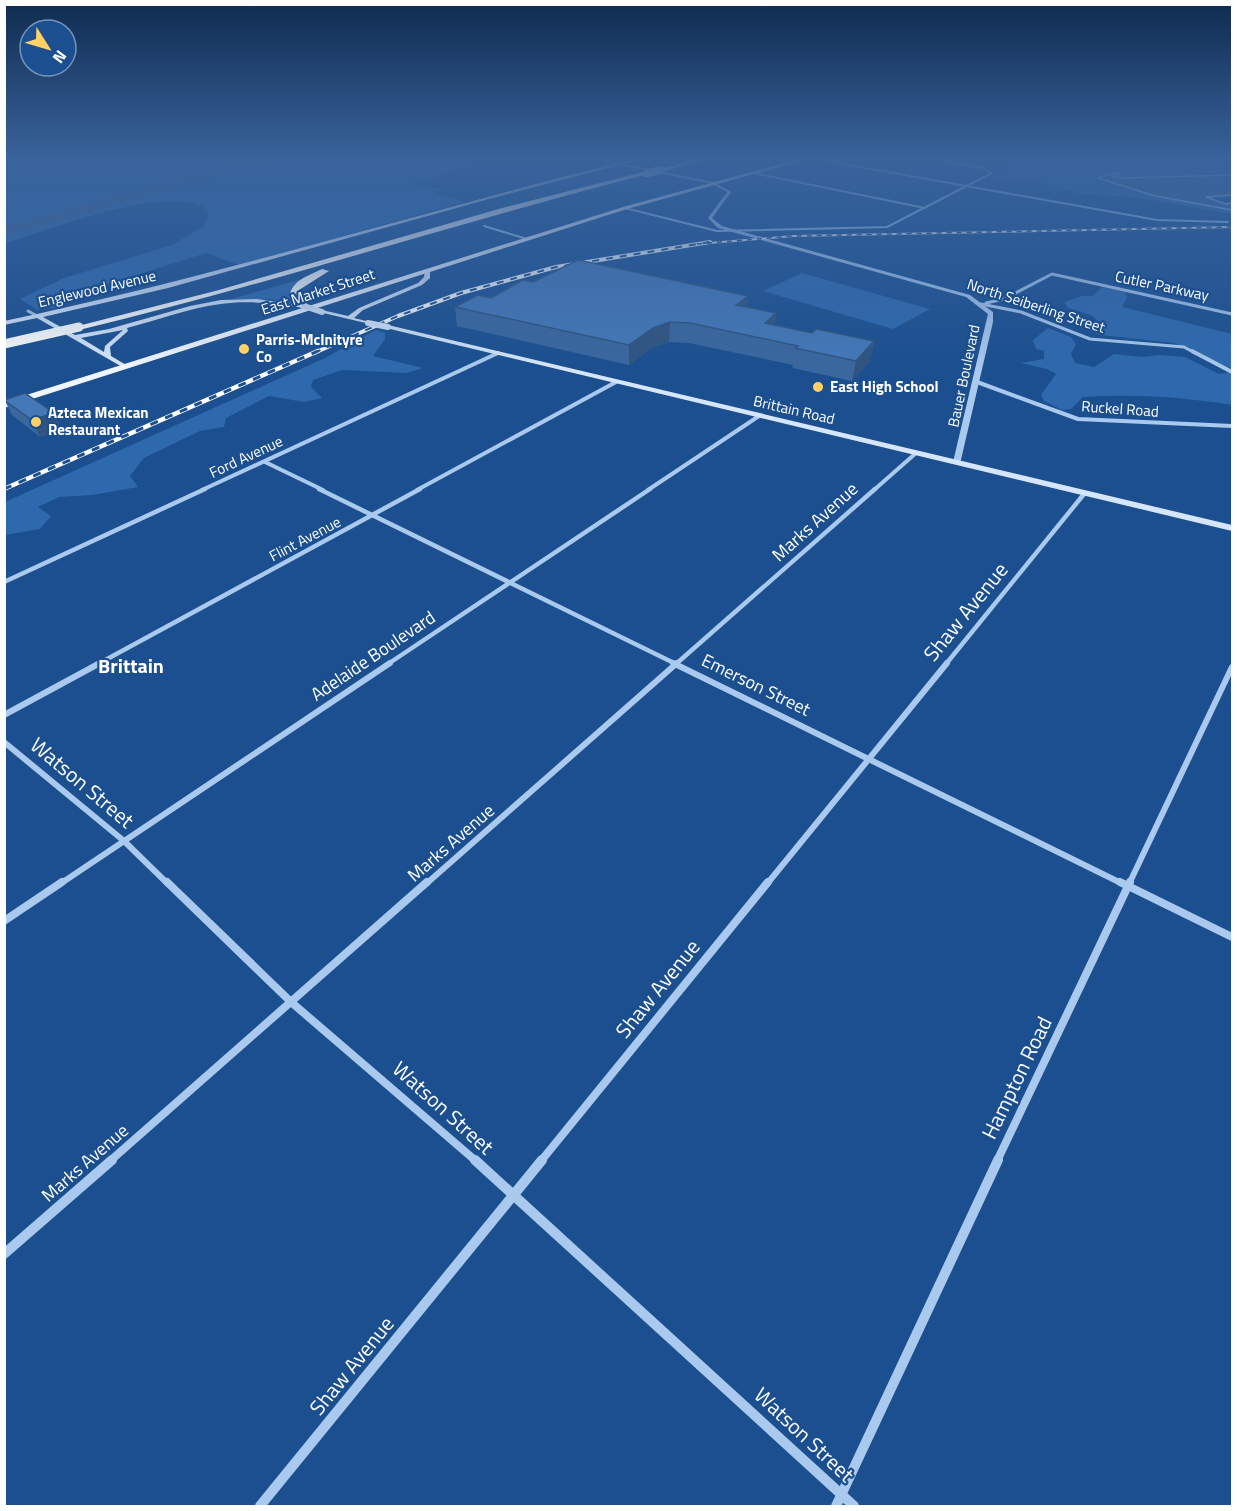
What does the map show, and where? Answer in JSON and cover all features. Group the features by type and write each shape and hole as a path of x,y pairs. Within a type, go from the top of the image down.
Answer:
{"highway":[{"path":"4,334 207,286 414,228"},
{"path":"4,344 77,332 444,228"},
{"path":"208,304 329,269 455,228"},
{"path":"304,306 294,297 295,289 304,281 329,269"}],"main road":[{"name":"Englewood Avenue","path":"4,323 128,297 384,228"},
{"name":"East Market Street","path":"4,405 563,228"},
{"path":"350,318 361,309 420,284 427,278 427,271"},
{"name":"Brittain Road","path":"139,324 208,304 256,300 304,306 1233,528"},
{"path":"39,317 77,332 126,367"},
{"path":"77,332 139,324"},
{"path":"108,356 107,347 110,343 120,334 139,324"}],"street":[{"path":"489,228 527,239"},
{"path":"699,228 732,231 840,228"},
{"name":"North Seiberling Street","path":"724,228 948,290 981,304 1021,312 1090,339 1184,347 1233,372"},
{"name":"Bauer Boulevard","path":"981,304 1004,299 1052,274"},
{"name":"Cutler Parkway","path":"1052,274 1233,314"},
{"name":"Bauer Boulevard","path":"957,462 990,322 991,313 981,304"},
{"path":"28,311 39,317"},
{"name":"Ford Avenue","path":"4,582 498,353"},
{"name":"Flint Avenue","path":"4,715 616,382"},
{"name":"Ruckel Road","path":"977,382 1059,414 1088,421 1232,425"},
{"name":"Adelaide Boulevard","path":"4,921 759,416"},
{"name":"Marks Avenue","path":"4,1254 916,453"},
{"name":"Emerson Street","path":"265,462 1233,937"},
{"name":"Shaw Avenue","path":"260,1506 1084,494"},
{"name":"Hampton Road","path":"836,1506 898,1368 1233,667"},
{"name":"Watson Street","path":"4,742 124,841 291,1002 355,1054 514,1196 742,1401 854,1506"}],"shaded area":[{"path":"5,228 53,228 5,243"},
{"path":"201,228 373,228 239,265 206,253 111,283 58,307 38,310 20,299 64,278 172,245"},
{"path":"802,273 930,309 893,329 763,291"},
{"path":"302,279 290,291 292,303 271,299 231,299"},
{"path":"1102,287 1125,292 1127,298 1122,307 1232,334 1232,369 1174,343 1101,335 1086,330 1085,326 1097,320 1091,315 1068,308 1064,302 1082,296 1093,296"},
{"path":"1048,328 1071,337 1076,344 1071,354 1075,363 1094,367 1114,354 1142,357 1159,355 1185,357 1219,374 1232,372 1232,405 1158,397 1102,396 1083,397 1071,409 1062,410 1044,401 1041,395 1056,374 1047,369 1021,363 1044,359 1044,351 1036,349 1033,340"},
{"path":"376,330 385,333 385,339 373,356 423,368 407,373 342,370 313,380 311,387 322,398 304,402 269,396 226,418 224,427 200,431 144,458 130,476 138,487 92,495 59,497 38,507 51,516 40,529 5,535 5,502 325,358"}],"building":[{"path":"578,260 748,296 736,305 776,313 765,323 812,333 816,329 874,341 856,361 690,323 670,322 653,328 629,345 455,307 478,295 491,298 523,280 533,282"},
{"path":"25,393 54,413 32,420 4,400"}],"waterway":[{"path":"4,232 20,228"}],"railway":[{"path":"698,244 794,236 1207,228"},
{"path":"698,244 710,242"},
{"path":"314,353 398,316 461,293 556,267 698,244"},
{"path":"4,489 318,351"}],"place":[{"name":"Parris-McInityre Co","path":"244,349"},
{"name":"East High School","path":"818,387"},
{"name":"Azteca Mexican Restaurant","path":"36,422"}],"district":[{"name":"Brittain","path":"131,666"}]}
